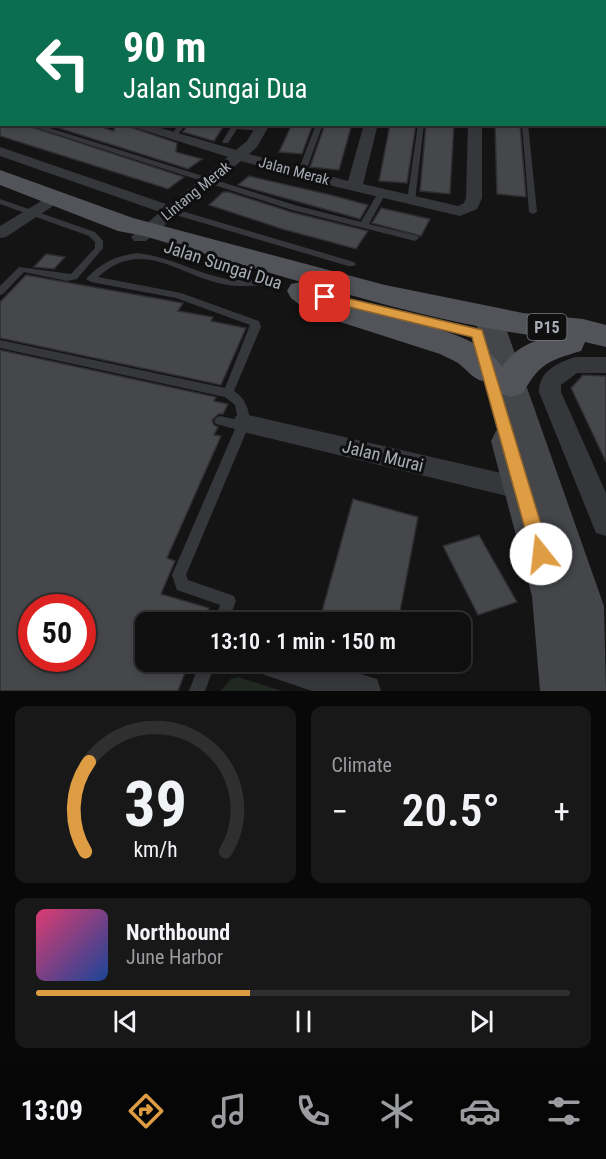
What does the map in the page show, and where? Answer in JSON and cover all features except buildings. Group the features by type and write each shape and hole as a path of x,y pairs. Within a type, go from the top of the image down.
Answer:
{"main road":[{"name":"Jalan Sungai Dua","path":"0,177 56,197 80,219 139,230 483,326 606,336"},
{"name":"Jalan Sungai Dua","path":"139,230 288,287 569,343 606,341"},
{"path":"288,287 320,305 347,315 452,346 470,355 499,377 523,489 553,596 563,691"},
{"path":"483,326 499,377 598,648 598,691"},
{"path":"499,377 517,369 526,359 547,349 569,343"}],"street":[{"name":"Jalan Merak","path":"137,126 301,174 459,211 471,206 474,198 475,126"},
{"path":"354,187 370,126"},
{"name":"Lintang Merak","path":"139,230 172,211 209,181 252,144 263,127"},
{"path":"0,151 172,211"},
{"path":"0,233 56,197"},
{"path":"606,365 567,366 550,382 550,392 606,524"},
{"name":"Jalan Murai","path":"236,423 523,489"},
{"path":"303,672 365,691"}],"lane":[{"path":"34,126 296,208 415,238"},
{"path":"173,137 181,126"},
{"path":"226,142 236,126 263,127"},
{"path":"301,174 319,126"},
{"path":"411,201 421,126"},
{"path":"525,126 533,212"},
{"path":"364,225 382,193"},
{"path":"0,201 32,213 80,219 99,241 99,248 78,274 67,278 22,269 0,292"},
{"path":"172,211 351,264"},
{"path":"228,393 256,327 255,323 178,295 91,279 109,261 141,255 219,280 288,287"},
{"path":"0,344 228,393 240,400 244,410 236,423 231,451 179,575 182,585 229,601 225,612"},
{"path":"197,691 204,672"}],"shaded area":[{"path":"238,677 282,691 221,691 231,679"}],"route":[{"path":"325,297 477,334 541,554"}]}
